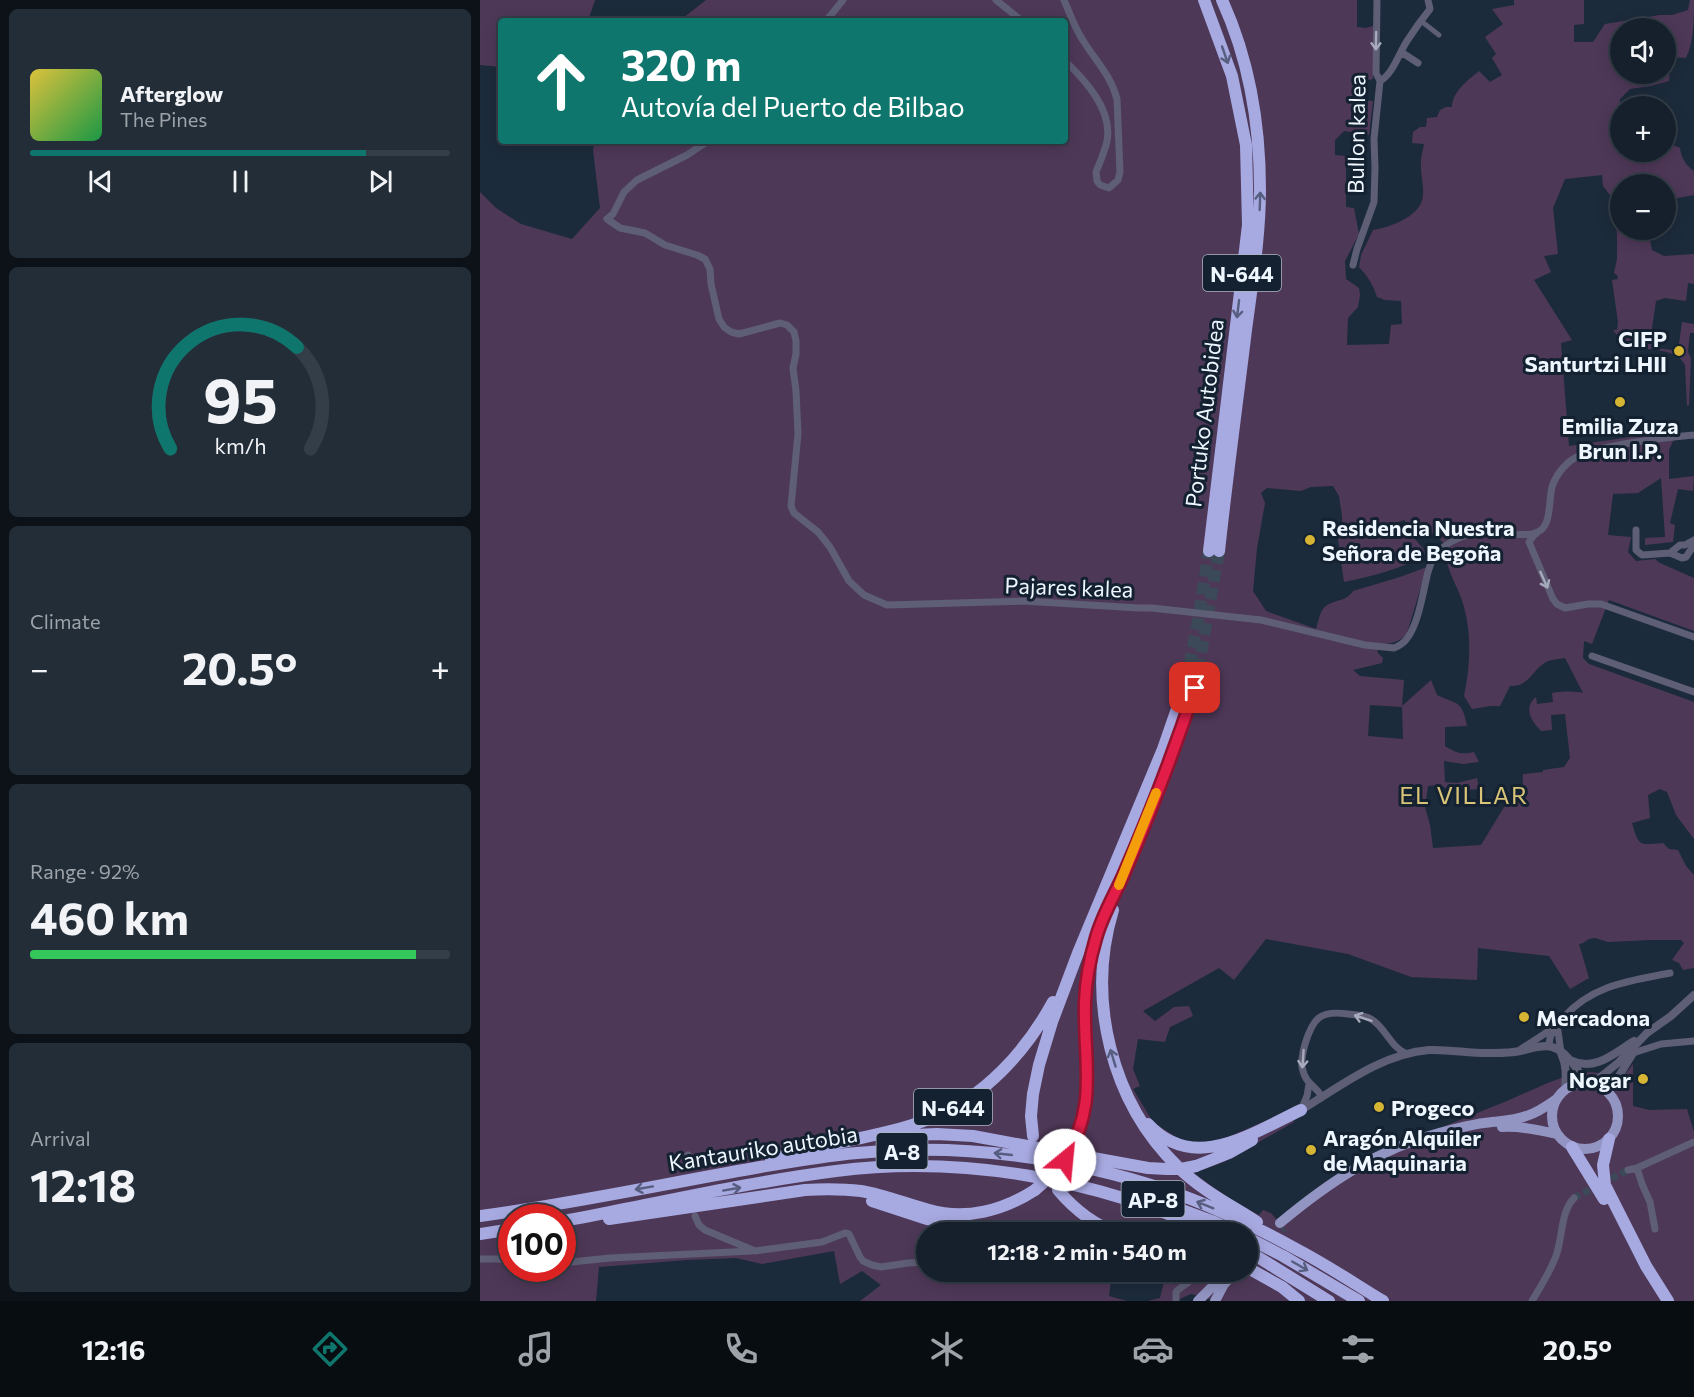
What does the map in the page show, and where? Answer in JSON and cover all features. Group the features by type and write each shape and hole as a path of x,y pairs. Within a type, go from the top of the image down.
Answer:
{"highway":[{"name":"Portuko Autobidea","path":"1204,0 1232,76 1246,145 1248,225 1214,551 1257,243 1260,190 1258,134 1249,81 1240,48 1222,0"},
{"name":"N-644","path":"1033,1136 1032,1104 1039,1065 1052,1022 1101,897 1190,686 1155,797 1123,877 1110,919 1102,975 1102,1004 1106,1030 1117,1071 1137,1112 1157,1144 1186,1174 1296,1248"},
{"path":"576,1219 594,1221 805,1190 861,1191 931,1211 950,1214 970,1214 1004,1207 1022,1199 1052,1175 1065,1160 1079,1133 1087,1094 1085,1002 1090,962 1101,921 1123,877"},
{"name":"N-644","path":"859,1137 935,1117 974,1094 1011,1062 1028,1042 1041,1023 1078,953"},
{"name":"N-644","path":"1137,1112 1152,1128 1167,1139 1188,1147 1202,1148 1215,1147 1234,1141 1301,1110"},
{"path":"723,1174 787,1154 859,1137 937,1134 974,1136 1148,1168 1181,1169 1196,1166 1229,1153 1301,1110"},
{"path":"1609,1139 1603,1165 1605,1185 1646,1266 1668,1301"},
{"path":"1572,1147 1600,1192 1658,1301"},
{"name":"Kantauriko autobia","path":"480,1216 835,1156 886,1151 960,1150 1066,1163 1115,1174 1171,1192 1218,1211 1296,1248 1383,1301"},
{"name":"Kantauriko autobia","path":"576,1219 837,1171 887,1167 952,1166 1034,1177 1090,1189 1159,1210 1187,1222"},
{"name":"AP-8","path":"952,1166 997,1167 1065,1176 1167,1204 1214,1222"},
{"path":"834,1190 938,1222"},
{"path":"1058,1191 1095,1222"},
{"path":"480,1234 498,1231"},
{"path":"1258,1243 1359,1301"},
{"path":"1258,1257 1329,1301"},
{"path":"1258,1260 1274,1266"},
{"path":"1258,1274 1299,1301"}],"main road":[{"path":"1589,1083 1609,1092 1618,1107 1618,1124 1603,1144 1588,1149 1572,1147 1557,1134 1552,1113 1557,1099 1565,1089 1575,1084 1589,1083"},
{"path":"1557,1099 1521,1118 1437,1133 1387,1152 1342,1176 1310,1198 1282,1225 1348,1179 1407,1150 1478,1130 1516,1126 1557,1134"},
{"path":"1198,1301 1218,1282"},
{"path":"1215,1301 1226,1282"}],"street":[{"path":"828,18 843,0"},
{"path":"996,0 1018,18"},
{"path":"1064,0 1075,27 1101,65 1114,88 1117,99 1120,172 1118,180 1109,188 1100,184 1096,177 1108,130 1102,111 1091,87 1068,64"},
{"name":"Bullon kalea","path":"1353,265 1374,202 1376,168 1374,139 1380,81 1376,73 1377,0"},
{"path":"1380,81 1389,73 1430,9 1428,0"},
{"path":"1421,21 1439,35"},
{"path":"1401,52 1418,63"},
{"name":"Pajares kalea","path":"704,144 687,155 637,180 624,192 613,214 607,219 620,228 645,233 666,245 705,259 710,269 719,319 731,332 739,334 780,323 794,332 796,354 793,368 798,434 791,506 794,513 818,532 830,547 849,581 864,595 887,605 1023,601 1152,608 1261,620 1365,645 1394,648 1408,638 1417,617 1433,557 1452,541 1470,533 1522,535 1542,530"},
{"path":"1529,542 1542,530 1547,521 1552,486 1560,470 1571,461 1599,450 1694,435"},
{"path":"1636,530 1636,550 1642,555 1670,553 1686,557 1694,545"},
{"path":"1522,535 1529,542 1557,604 1568,608 1601,604 1694,638"},
{"path":"1670,553 1680,545 1694,540"},
{"path":"1592,657 1694,692"},
{"path":"1550,1046 1556,1029 1573,1007 1593,993 1614,985 1670,973"},
{"path":"1633,1053 1648,1047 1658,1025 1694,995"},
{"path":"1301,1110 1309,1084 1303,1069 1304,1048 1314,1022 1329,1013 1353,1014 1370,1018 1380,1026 1392,1044 1407,1054"},
{"path":"1516,1052 1556,1029"},
{"path":"1556,1029 1561,1053 1566,1063 1565,1089"},
{"path":"1609,1092 1633,1053 1653,1037"},
{"path":"1301,1110 1380,1063 1426,1050 1490,1054 1550,1046 1582,1065 1595,1064 1653,1037"},
{"path":"1570,1059 1589,1083 1619,1062 1636,1043 1653,1037 1694,1041"},
{"path":"1309,1084 1322,1097"},
{"path":"1628,1170 1694,1142"},
{"path":"688,1155 689,1167"},
{"path":"1637,1168 1650,1202 1655,1229"},
{"path":"1532,1301 1543,1286 1557,1253 1567,1205 1574,1198"},
{"path":"695,1216 699,1226 705,1230 755,1251"},
{"path":"576,1262 755,1251 822,1242 845,1233 849,1234 863,1261 872,1265 881,1268 916,1263"},
{"path":"480,1260 498,1259"},
{"path":"1176,1301 1176,1292 1188,1282"}],"shaded area":[{"path":"480,0 595,0 589,18 498,18 498,67 480,65"},
{"path":"706,0 1357,0 1357,27 1373,26 1373,79 1359,82 1360,100 1373,101 1369,135 1344,131 1335,140 1335,155 1346,156 1346,207 1354,208 1359,234 1345,261 1346,279 1359,288 1360,295 1358,307 1348,318 1347,345 1389,344 1391,325 1402,324 1401,301 1377,297 1370,281 1359,267 1361,255 1373,230 1411,215 1421,202 1423,191 1421,160 1424,144 1412,143 1413,132 1420,127 1426,127 1427,118 1437,117 1440,110 1452,107 1458,91 1479,71 1490,82 1502,75 1492,58 1496,54 1485,37 1503,24 1492,9 1514,5 1514,0 1584,0 1584,24 1574,25 1574,42 1593,42 1605,24 1610,23 1610,84 1658,84 1630,89 1623,96 1610,96 1610,162 1676,162 1676,146 1680,148 1684,161 1694,171 1694,195 1676,198 1676,174 1610,174 1610,195 1603,186 1602,175 1565,179 1553,208 1558,254 1544,256 1551,272 1534,280 1572,340 1561,343 1569,446 1678,430 1669,450 1669,479 1694,476 1693,491 1678,489 1670,523 1675,525 1673,542 1645,545 1645,538 1665,537 1661,478 1638,493 1613,494 1608,535 1631,537 1628,552 1636,561 1655,559 1694,578 1694,631 1609,600 1592,644 1584,641 1583,658 1589,664 1694,702 1694,839 1676,815 1667,792 1660,789 1648,795 1650,818 1632,823 1636,837 1641,843 1663,843 1669,849 1678,850 1686,866 1694,875 1694,968 1683,970 1679,963 1672,960 1684,943 1681,940 1608,942 1595,938 1589,939 1579,944 1589,978 1570,989 1549,956 1478,948 1477,980 1411,977 1348,954 1266,939 1234,980 1219,968 1143,1011 1155,1021 1174,1007 1189,1006 1193,1016 1170,1027 1165,1042 1138,1039 1133,1069 1140,1086 1133,1089 1153,1122 1179,1139 1194,1143 1219,1141 1288,1111 1294,1122 1224,1162 1194,1173 1228,1198 1259,1215 1263,1210 1271,1213 1277,1220 1299,1203 1443,1127 1572,1075 1592,1072 1623,1077 1633,1064 1633,1106 1649,1110 1687,1109 1694,1132 1694,1301 1217,1301 1191,1294 1175,1301 1148,1301 1160,1298 1164,1282 1258,1282 1258,1222 916,1222 916,1282 1111,1282 1109,1296 1127,1301 860,1301 881,1285 862,1271 840,1284 834,1251 762,1264 736,1258 599,1267 596,1301 480,1301 480,192 496,208 521,224 572,239 600,208 593,150 594,144 1068,144 1068,18 683,18","holes":["1333,486 1339,496 1342,528 1338,539 1344,582 1398,568 1427,553 1408,531 1395,523 1404,520 1417,532 1429,532 1453,555 1447,563 1467,618 1469,652 1464,696 1472,709 1500,706 1510,686 1522,684 1546,662 1555,659 1565,658 1583,693 1556,692 1552,693 1553,702 1537,704 1536,697 1532,701 1530,714 1541,731 1552,730 1551,715 1565,714 1570,758 1564,767 1523,774 1522,799 1509,799 1481,845 1433,848 1425,807 1428,786 1440,785 1452,791 1479,789 1477,778 1457,783 1445,782 1444,761 1463,764 1479,762 1474,752 1459,753 1445,746 1445,727 1467,726 1461,707 1437,695 1431,680 1402,706 1404,680 1360,676 1353,670 1382,663 1383,658 1377,652 1383,644 1396,642 1407,633 1427,567 1353,591 1344,599 1326,606 1322,610 1316,629 1266,611 1253,591 1257,548 1265,503 1261,493 1267,488 1301,491 1311,487","1370,705 1402,707 1403,739 1368,736"]},
{"path":"1690,0 1694,0 1693,30 1686,58 1676,57 1676,18 1642,18 1672,15 1688,10"},
{"path":"1617,240 1650,240 1652,250 1664,256 1694,254 1694,284 1688,283 1686,301 1665,298 1656,301 1651,335 1653,349 1630,346 1613,330 1617,330 1618,322 1612,280 1618,279 1614,273"},
{"path":"1682,322 1694,324 1694,333 1690,333 1688,352 1691,358 1689,405 1687,406 1683,361 1670,353 1657,350 1657,348 1678,351"}],"tunnel":[{"path":"1186,683 1209,551"},
{"path":"1195,688 1219,551"},
{"path":"1574,1198 1628,1170"},
{"path":"1258,1251 1283,1227"}],"slow traffic":[{"path":"1119,885 1156,793"}],"place":[{"name":"CIFP Santurtzi LHII","path":"1679,351"},
{"name":"Emilia Zuza Brun I.P.","path":"1620,402"},
{"name":"Residencia Nuestra Señora de Begoña","path":"1310,540"},
{"name":"Mercadona","path":"1524,1017"},
{"name":"Nogar","path":"1643,1079"},
{"name":"Progeco","path":"1379,1107"},
{"name":"Aragón Alquiler de Maquinaria","path":"1311,1150"}],"district":[{"name":"EL VILLAR","path":"1464,794"}],"route":[{"path":"1065,1160 1079,1133 1087,1094 1085,1002 1086,985 1096,937 1155,797 1195,688"}]}
